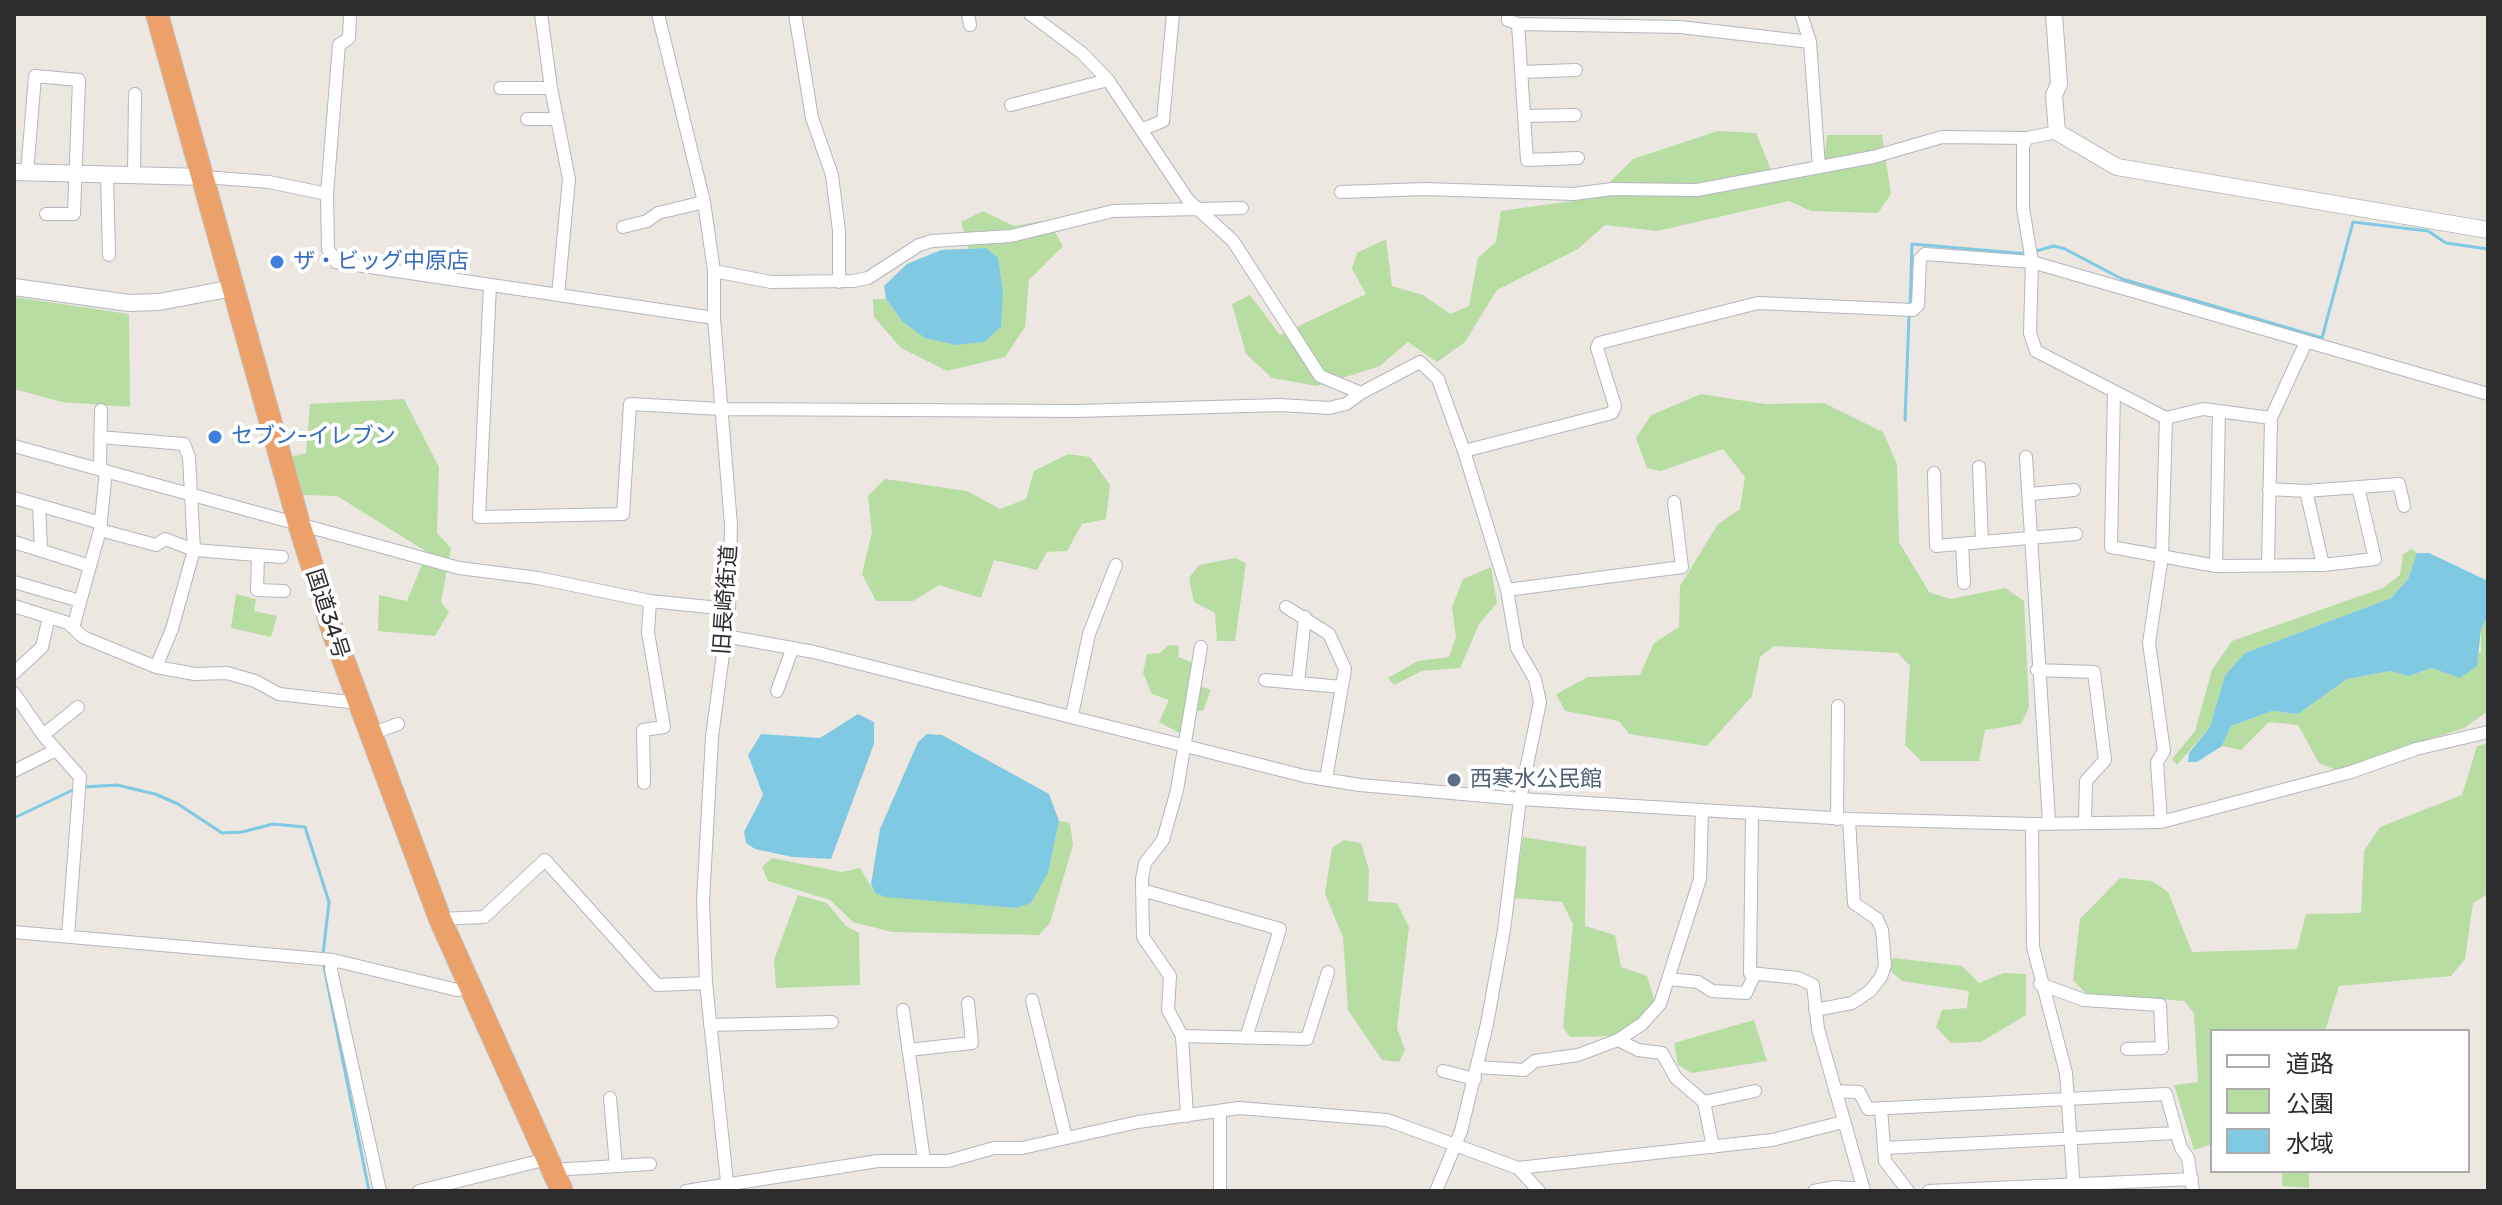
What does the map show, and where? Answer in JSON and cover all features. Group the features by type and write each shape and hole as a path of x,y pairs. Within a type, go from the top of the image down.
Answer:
{"highway":[{"name":"国道34号","path":"157,14 299,524 368,735 440,919 562,1191"}],"street":[{"path":"350,14 349,38 339,45 327,194 331,259 714,318"},
{"path":"541,14 551,88 569,179 558,295"},
{"name":"旧長崎街道","path":"658,14 704,202 714,271 714,318 731,525 729,609 706,809 703,901 706,983 728,1188"},
{"path":"795,14 812,118 832,175 839,231 839,282"},
{"path":"1030,14 1082,53 1108,80 1188,200 1233,241 1312,368 1327,380 1361,393"},
{"path":"1143,129 1163,121 1173,14"},
{"path":"1508,14 1508,20 1518,24 1680,27 1810,42"},
{"path":"1801,14 1810,42 1819,167"},
{"path":"2054,14 2059,84 2054,95 2057,132"},
{"path":"1518,24 1527,160 1578,158"},
{"path":"1521,72 1576,70"},
{"path":"46,214 74,214 72,174 79,80 35,76 20,172 72,174 107,175 204,177 269,182 327,194"},
{"path":"1011,105 1108,80"},
{"path":"500,88 551,88"},
{"path":"134,175 135,94"},
{"path":"1524,116 1575,115"},
{"path":"527,119 557,119"},
{"path":"1341,192 1425,189 1574,194 1612,189 1697,190 1873,157 1942,137 2027,138 2057,132 2127,169 2488,230"},
{"path":"2027,138 2023,146 2023,208 2032,262 2030,333 2036,351 2166,418 2203,409 2271,418"},
{"path":"107,175 109,255"},
{"path":"623,227 647,221 658,213 704,202"},
{"path":"714,271 771,282 839,282 868,278 919,245 932,241 1011,236 1113,211 1242,208"},
{"path":"1464,451 1612,413 1615,406 1597,348 1613,337 1758,303 1910,309 1918,305 1920,259 1925,254 2032,262 2488,394"},
{"path":"490,285 479,517 623,514 630,404 721,409 1077,411 1280,405 1329,408 1346,404 1414,362 1420,362 1438,379 1507,590 1517,648 1535,679 1540,702 1520,799 1504,930 1476,1073 1461,1131 1452,1144 1436,1191"},
{"path":"14,287 129,303 159,302 233,288"},
{"path":"2268,566 2271,418 2306,342"},
{"path":"2114,392 2111,547 2216,566 2323,565 2375,559 2358,487"},
{"path":"73,628 100,526 103,470 101,410"},
{"path":"2216,566 2219,411"},
{"path":"2161,822 2157,762 2164,751 2149,643 2162,556 2166,418"},
{"path":"100,437 184,444 189,457 194,550 177,615 156,667"},
{"path":"14,446 459,568 538,578 650,601 729,609"},
{"path":"2026,457 2033,536 2037,670 2049,821"},
{"path":"1979,467 1982,542"},
{"path":"1934,473 1936,546 2076,534"},
{"path":"2269,489 2306,491 2399,484 2404,506"},
{"path":"2030,494 2074,490"},
{"path":"2306,491 2323,565"},
{"path":"14,498 156,545 165,539 194,550 282,557"},
{"path":"1507,590 1682,567 1674,502"},
{"path":"39,505 41,550"},
{"path":"14,542 90,566"},
{"path":"1962,544 1964,583"},
{"path":"258,555 257,590 284,591"},
{"path":"1072,715 1089,634 1116,565"},
{"path":"14,582 80,601"},
{"path":"644,783 643,730 664,727 648,632 650,601"},
{"path":"14,606 49,617 73,628 83,637 156,667 195,674 227,673 255,681 279,694 358,703"},
{"path":"1286,607 1329,634 1345,669 1326,779"},
{"path":"14,673 42,647 49,617"},
{"path":"1298,683 1305,617"},
{"path":"725,636 1072,715 1184,747 1326,779 1520,799 1843,819 2032,824 2049,821 2161,822 2351,772 2416,749 2488,732"},
{"path":"1187,1116 1182,1036 1168,1010 1170,976 1143,937 1142,890 1145,863 1163,840 1184,747 1201,647"},
{"path":"777,691 792,650"},
{"path":"2037,670 2094,672 2105,760 2086,781 2085,821"},
{"path":"1265,680 1342,687"},
{"path":"14,693 43,735 80,777 68,936"},
{"path":"1815,1010 1852,1003 1870,991 1881,977 1885,965 1882,930 1877,919 1854,903 1843,819 1838,706"},
{"path":"43,735 78,707"},
{"path":"368,735 398,724"},
{"path":"14,771 56,750"},
{"path":"1443,1071 1476,1073 1524,1070 1535,1061 1578,1055 1618,1040 1642,1024 1660,1004 1669,979 1671,961 1700,879 1702,810"},
{"path":"1752,814 1748,925 1749,968 1754,976"},
{"path":"2032,824 2033,947 2040,984 2066,1073 2074,1187"},
{"path":"440,919 484,917 545,860 657,985 706,983"},
{"path":"1142,890 1280,929 1246,1038"},
{"path":"14,932 333,960 457,990 470,988"},
{"path":"333,960 331,970 380,1191"},
{"path":"1182,1036 1307,1039 1328,972"},
{"path":"1669,979 1698,982 1712,991 1746,993 1754,976"},
{"path":"1754,976 1807,980 1813,985 1815,1010 1835,1091 1864,1190 1835,1187 1814,1191"},
{"path":"2040,984 2084,1000 2160,1005 2162,1048 2127,1049"},
{"path":"1032,1000 1066,1138"},
{"path":"908,1050 972,1043 968,1003"},
{"path":"903,1010 924,1160"},
{"path":"710,1025 832,1022"},
{"path":"1618,1040 1638,1050 1662,1053 1676,1078 1704,1102 1713,1147"},
{"path":"1704,1102 1755,1091"},
{"path":"1835,1091 1859,1092 1868,1109 2166,1094 2176,1133 2188,1158 2192,1185 1931,1191"},
{"path":"610,1098 616,1166"},
{"path":"686,1191 728,1188 878,1161 948,1161 994,1148 1022,1148 1138,1122 1260,1107 1387,1120 1518,1168 1772,1140 1843,1122"},
{"path":"1881,1108 1885,1161 1908,1191"},
{"path":"1220,1111 1220,1191"},
{"path":"1884,1148 2176,1133"},
{"path":"419,1191 550,1164 650,1164"},
{"path":"1518,1168 1539,1191"}],"green space":[{"path":"1718,131 1756,133 1772,172 1824,162 1827,135 1882,135 1891,194 1878,213 1811,211 1789,201 1657,231 1605,225 1578,249 1497,290 1465,342 1437,362 1408,342 1380,366 1317,386 1272,378 1246,354 1232,304 1250,295 1280,335 1366,294 1352,269 1357,253 1386,239 1392,286 1423,295 1450,314 1469,306 1478,258 1496,242 1501,211 1594,198 1633,159"},
{"path":"983,211 1014,226 1048,220 1063,246 1029,280 1025,327 1005,357 947,371 901,348 874,317 873,299 886,299 902,321 986,248 969,249 961,222"},
{"path":"14,297 129,314 130,407 62,402 14,389"},
{"path":"1701,394 1765,404 1824,403 1883,432 1897,464 1899,542 1929,592 1950,599 2005,588 2024,601 2029,707 2021,724 1985,730 1979,761 1921,761 1905,745 1910,666 1898,653 1774,646 1760,657 1752,696 1707,746 1629,734 1619,721 1565,711 1556,694 1588,677 1640,675 1654,643 1679,627 1680,586 1718,524 1740,509 1745,477 1723,449 1661,471 1647,468 1636,438 1651,415"},
{"path":"404,399 439,467 437,533 451,548 441,602 449,612 435,636 378,631 379,595 407,601 427,552 337,496 300,495 290,457 306,453 310,404"},
{"path":"1068,454 1090,457 1110,485 1106,519 1082,524 1067,551 1047,552 1037,570 994,560 981,598 939,585 913,601 876,601 862,574 872,532 868,496 885,479 967,491 1000,509 1026,499 1034,471"},
{"path":"2412,549 2417,553 2408,579 2391,598 2245,653 2225,675 2210,727 2177,765 2172,759 2195,731 2212,670 2232,641 2383,588 2400,575 2403,554"},
{"path":"1235,558 1246,563 1235,641 1217,641 1215,613 1194,602 1189,578 1199,565"},
{"path":"1491,567 1497,603 1479,624 1460,668 1422,671 1394,685 1388,678 1418,661 1449,657 1456,637 1452,607 1463,579"},
{"path":"236,594 256,599 254,611 277,616 271,637 231,628"},
{"path":"2488,616 2488,711 2464,728 2336,770 2319,763 2298,725 2269,722 2241,750 2222,746 2231,726 2272,711 2298,714 2347,679 2390,671 2409,676 2481,652 2481,629"},
{"path":"1169,645 1179,646 1178,657 1193,663 1190,683 1211,690 1203,711 1187,711 1185,736 1159,722 1169,700 1152,694 1143,673 1147,654 1160,653"},
{"path":"2488,743 2488,894 2473,903 2465,959 2451,976 2339,986 2326,1029 2210,1029 2210,1145 2194,1150 2174,1085 2198,1082 2194,1013 2184,1001 2085,993 2073,980 2080,919 2120,878 2152,881 2168,892 2192,952 2297,949 2306,914 2361,913 2364,851 2380,827 2462,795 2477,746"},
{"path":"1059,821 1070,823 1073,845 1050,923 1039,935 892,932 853,922 830,900 768,881 762,867 772,858 842,872 860,868 875,893 1016,908 1048,873"},
{"path":"1523,837 1586,847 1585,926 1615,935 1621,967 1647,976 1655,1002 1638,1020 1612,1036 1570,1037 1563,1027 1573,924 1562,902 1514,898"},
{"path":"1344,840 1361,843 1369,870 1368,901 1397,903 1409,927 1397,1028 1405,1050 1399,1062 1382,1060 1348,1010 1343,937 1325,894 1332,848"},
{"path":"798,895 827,903 846,926 859,933 860,985 776,988 774,960"},
{"path":"1893,958 1962,966 1979,983 2004,973 2026,974 2026,1015 1981,1042 1951,1043 1936,1027 1942,1010 1967,1008 1969,991 1902,981 1888,969"},
{"path":"1754,1020 1767,1061 1692,1073 1678,1065 1674,1043"},
{"path":"2282,1173 2309,1173 2309,1188 2282,1186"}],"water":[{"path":"986,248 998,258 1003,293 1001,327 984,342 956,345 925,338 902,321 886,299 884,286 907,264 941,250"},
{"path":"2417,553 2429,553 2488,581 2488,616 2481,629 2477,666 2460,678 2432,668 2409,676 2390,671 2347,679 2298,714 2272,711 2231,726 2222,746 2197,762 2188,762 2189,753 2210,727 2225,675 2245,653 2391,598 2408,579"},
{"path":"858,714 874,722 874,744 831,859 793,857 755,849 746,843 744,832 763,795 748,755 761,734 820,738"},
{"path":"927,734 942,735 1049,794 1059,821 1048,873 1031,903 1016,908 886,897 875,893 871,884 880,829 918,742"}],"waterway":[{"path":"2036,251 2054,246 2065,249 2122,279 2322,338 2353,222 2428,231 2446,243 2488,249"},
{"path":"1910,308 1912,244 2028,254"},
{"path":"1905,420 1909,316"},
{"path":"83,787 117,785 155,794 178,804 222,833 242,832 273,824 305,827 329,902 323,954"},
{"path":"14,818 75,789"},
{"path":"323,962 369,1191"}],"place":[{"name":"ザ・ビッグ中原店","path":"277,262"},
{"name":"セブン-イレブン","path":"215,437"},
{"name":"西寒水公民館","path":"1454,780"}]}
